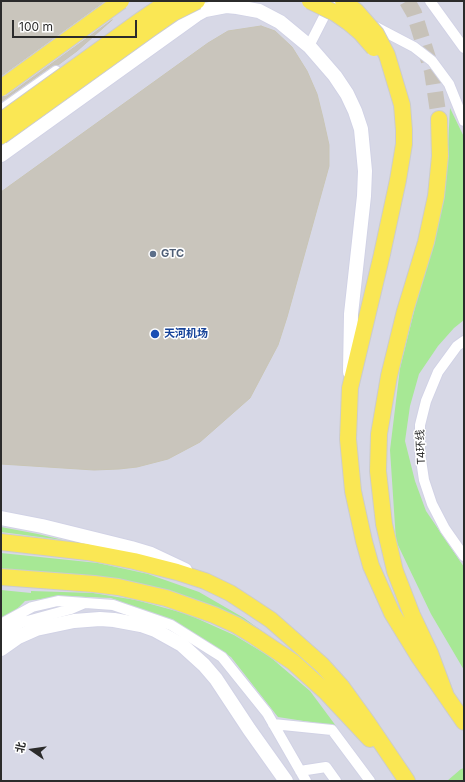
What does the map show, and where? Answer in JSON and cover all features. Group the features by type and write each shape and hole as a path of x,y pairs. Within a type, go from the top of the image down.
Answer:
{"main road":[{"path":"1,88 120,1"},
{"path":"1,122 169,1"},
{"path":"1,136 173,13 197,1"},
{"path":"310,1 348,22 361,33 372,46 396,83"},
{"path":"335,2 359,15 376,34 387,55 400,94 404,117 404,144 398,180 350,388"},
{"path":"1,155 205,10 226,6 259,11 280,22 309,46 335,76 347,94 355,111 361,129 364,149 364,196 351,314 348,420 350,465 356,510 374,572 392,613 419,657 462,718"},
{"path":"439,119 440,156 436,196 426,242 405,310 388,376 379,434 378,471 384,524 395,571 412,615 430,653 446,696"},
{"path":"1,518 131,548 166,560 230,593 271,620 322,665 341,686 407,781"},
{"path":"1,542 66,549 121,558 151,564 205,581"},
{"path":"1,577 94,584 143,592 191,606 236,625 272,648 310,677 391,759"},
{"path":"1,649 18,637 36,629 74,621 100,619 114,620 142,625 155,630 182,645 204,665 216,679 286,781"}],"street":[{"path":"1,110 156,1"},
{"path":"430,1 464,48"},
{"path":"309,46 335,2 407,43 432,61 449,84 464,121"},
{"name":"T4环线","path":"464,341 457,346 438,372 426,401 420,425 420,453 424,480 432,504 445,529 464,556"},
{"path":"1,624 32,607 58,601 113,605 171,625 222,657 267,713 306,781"},
{"path":"1,636 20,624 71,609 85,603"},
{"path":"273,724 332,730 370,781"},
{"path":"300,771 326,767 336,781"}],"shaded area":[{"path":"1,1 464,1 464,781 1,781"}],"green space":[{"path":"450,108 464,137 464,320 454,328 438,346 419,374 410,406 405,441 415,481 426,511 464,567 464,670 431,614 396,541 390,450 400,368 446,182"},
{"path":"1,527 38,534 63,540 1,532"},
{"path":"1,553 98,563 148,574 199,592 244,618 287,650 195,600 145,585 96,577 1,569"},
{"path":"1,590 31,593 31,591 93,593 136,600 187,614 234,635 269,656 310,691 336,726 278,717 231,657 173,622 111,598 66,596 25,601 12,614 1,620"},
{"path":"464,768 464,781 447,781 461,769"}],"building":[{"path":"1,1 105,1 1,76"},
{"path":"112,20 77,51 58,65 52,66 1,102 1,97 7,96"},
{"name":"GTC","path":"261,26 275,31 292,47 307,71 317,94 323,118 329,145 329,166 278,345 250,398 200,442 168,459 137,467 94,470 1,464 1,192 208,43 228,31"}],"tunnel":[{"path":"407,1 414,13 432,71 439,119"}],"place":[{"name":"GTC","path":"153,254"},
{"name":"天河机场","path":"155,334"}]}
